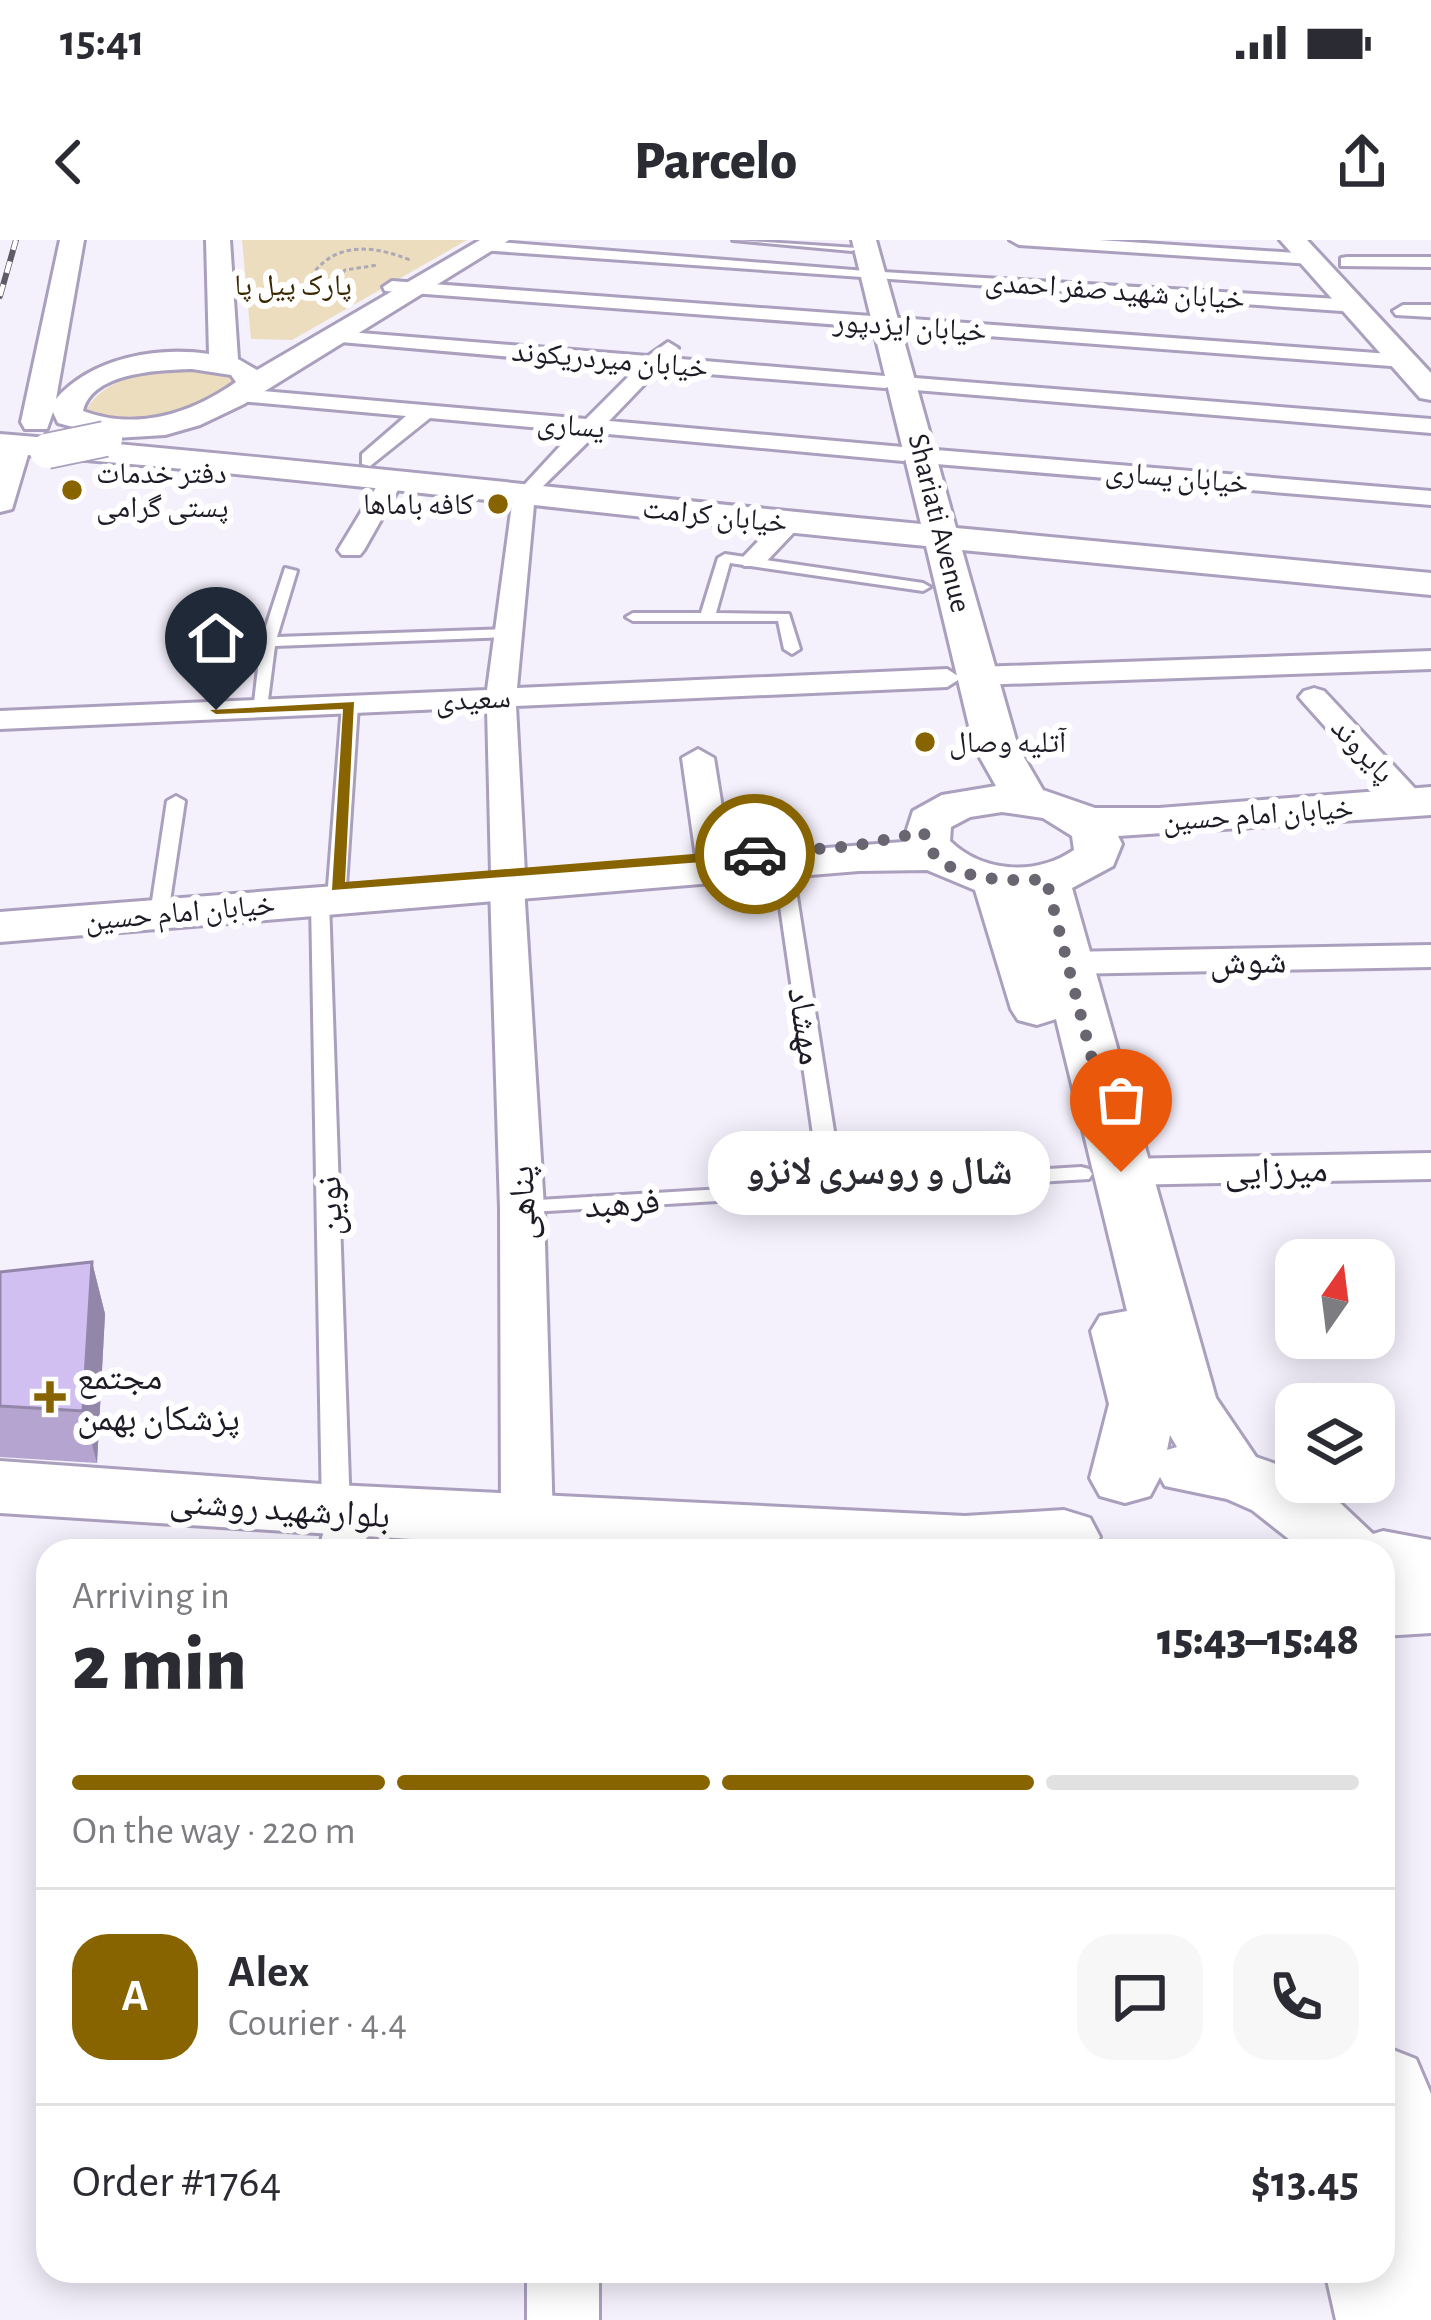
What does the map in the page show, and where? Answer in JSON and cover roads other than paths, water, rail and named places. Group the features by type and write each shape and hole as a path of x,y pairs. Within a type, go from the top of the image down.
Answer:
{"main road":[{"path":"17,451 72,240"},
{"path":"194,240 220,357"},
{"path":"17,451 190,420 220,357 218,240"},
{"path":"220,357 259,345 291,344 399,277 485,242"},
{"path":"1309,246 1353,286 1423,324"},
{"name":"Shariati Avenue","path":"860,255 913,455 926,531 963,677 979,800"},
{"path":"69,416 67,404 76,391 107,374 336,337 399,277"},
{"path":"1353,286 1380,334 1431,391"},
{"path":"1380,334 1423,324"},
{"path":"17,451 69,416"},
{"path":"69,416 106,427 158,426"},
{"path":"109,438 388,472"},
{"name":"خیابان کرامت","path":"17,451 388,472 790,522 926,531"},
{"name":"خیابان کرامت","path":"528,492 1431,580"},
{"name":"Shariati Avenue","path":"926,531 923,587 996,747 1026,800"},
{"path":"508,879 713,857 930,844 971,874 1021,879 1085,866 1092,833 1026,800 979,800 941,812 930,844"},
{"name":"خیابان امام حسین","path":"1092,833 1167,833 1424,806"},
{"name":"خیابان امام حسین","path":"0,927 508,879 783,865 930,844"},
{"path":"1021,879 1066,963 1143,1404 1124,1478"},
{"path":"1021,879 1024,962 1184,1402 1230,1473"},
{"name":"خیابان امام حسین","path":"0,914 328,894"},
{"path":"1066,1539 1086,1502 1124,1478 1174,1468 1230,1473 1298,1502 1337,1539"},
{"name":"بلوارشهید روشنی","path":"0,1487 341,1533"},
{"name":"بلوارشهید روشنی","path":"0,1520 501,1539"},
{"path":"1395,1560 1431,1568"},
{"path":"1395,1606 1431,1604"},
{"path":"1405,2133 1431,2260"},
{"path":"1378,2283 1387,2320"}],"street":[{"path":"1019,240 1309,246"},
{"name":"خیابان شهید صفر احمدی","path":"485,242 730,288 860,255 1353,286 1431,262"},
{"name":"خیابان ایزدپور","path":"399,277 563,299 730,288 877,324 1404,361"},
{"path":"501,698 528,492 730,288"},
{"path":"1071,298 1084,338"},
{"path":"537,321 563,299"},
{"name":"خیابان میردریکوند","path":"336,337 1431,427"},
{"name":"یساری","path":"220,357 424,412 913,455"},
{"path":"351,550 388,472 424,412"},
{"name":"خیابان یساری","path":"913,455 1431,498"},
{"path":"753,561 790,522"},
{"name":"سعیدی","path":"0,720 1431,660"},
{"name":"پایروند","path":"1314,697 1424,806"},
{"name":"پناهی","path":"501,698 522,1208 528,1539"},
{"path":"698,758 713,857"},
{"name":"شوش","path":"1066,963 1431,956"},
{"name":"میرزایی","path":"1101,1173 1431,1166"},
{"path":"562,2320 563,2283"}],"lane":[{"path":"738,240 860,255"},
{"path":"707,617 724,558 923,587"},
{"path":"259,709 268,642 290,571"},
{"path":"633,617 784,617 792,649"},
{"path":"268,642 508,633"},
{"name":"نوین","path":"341,1533 328,894 350,704"},
{"path":"161,901 176,802"},
{"name":"مهشاد","path":"783,865 832,1187"},
{"name":"فرهبد","path":"522,1208 1101,1173"}],"railway":[{"path":"0,296 16,240"}],"place":[{"name":"دفتر خدمات پستی گرامی","path":"72,490"},
{"name":"کافه باماها","path":"498,504"},
{"name":"آتلیه وصال","path":"925,742"},
{"name":"شال و روسری لانزو","path":"1121,1172"},
{"name":"مجتمع پزشکان بهمن","path":"50,1397"}],"park label":[{"name":"پارک پیل پا","path":"293,285"}]}
